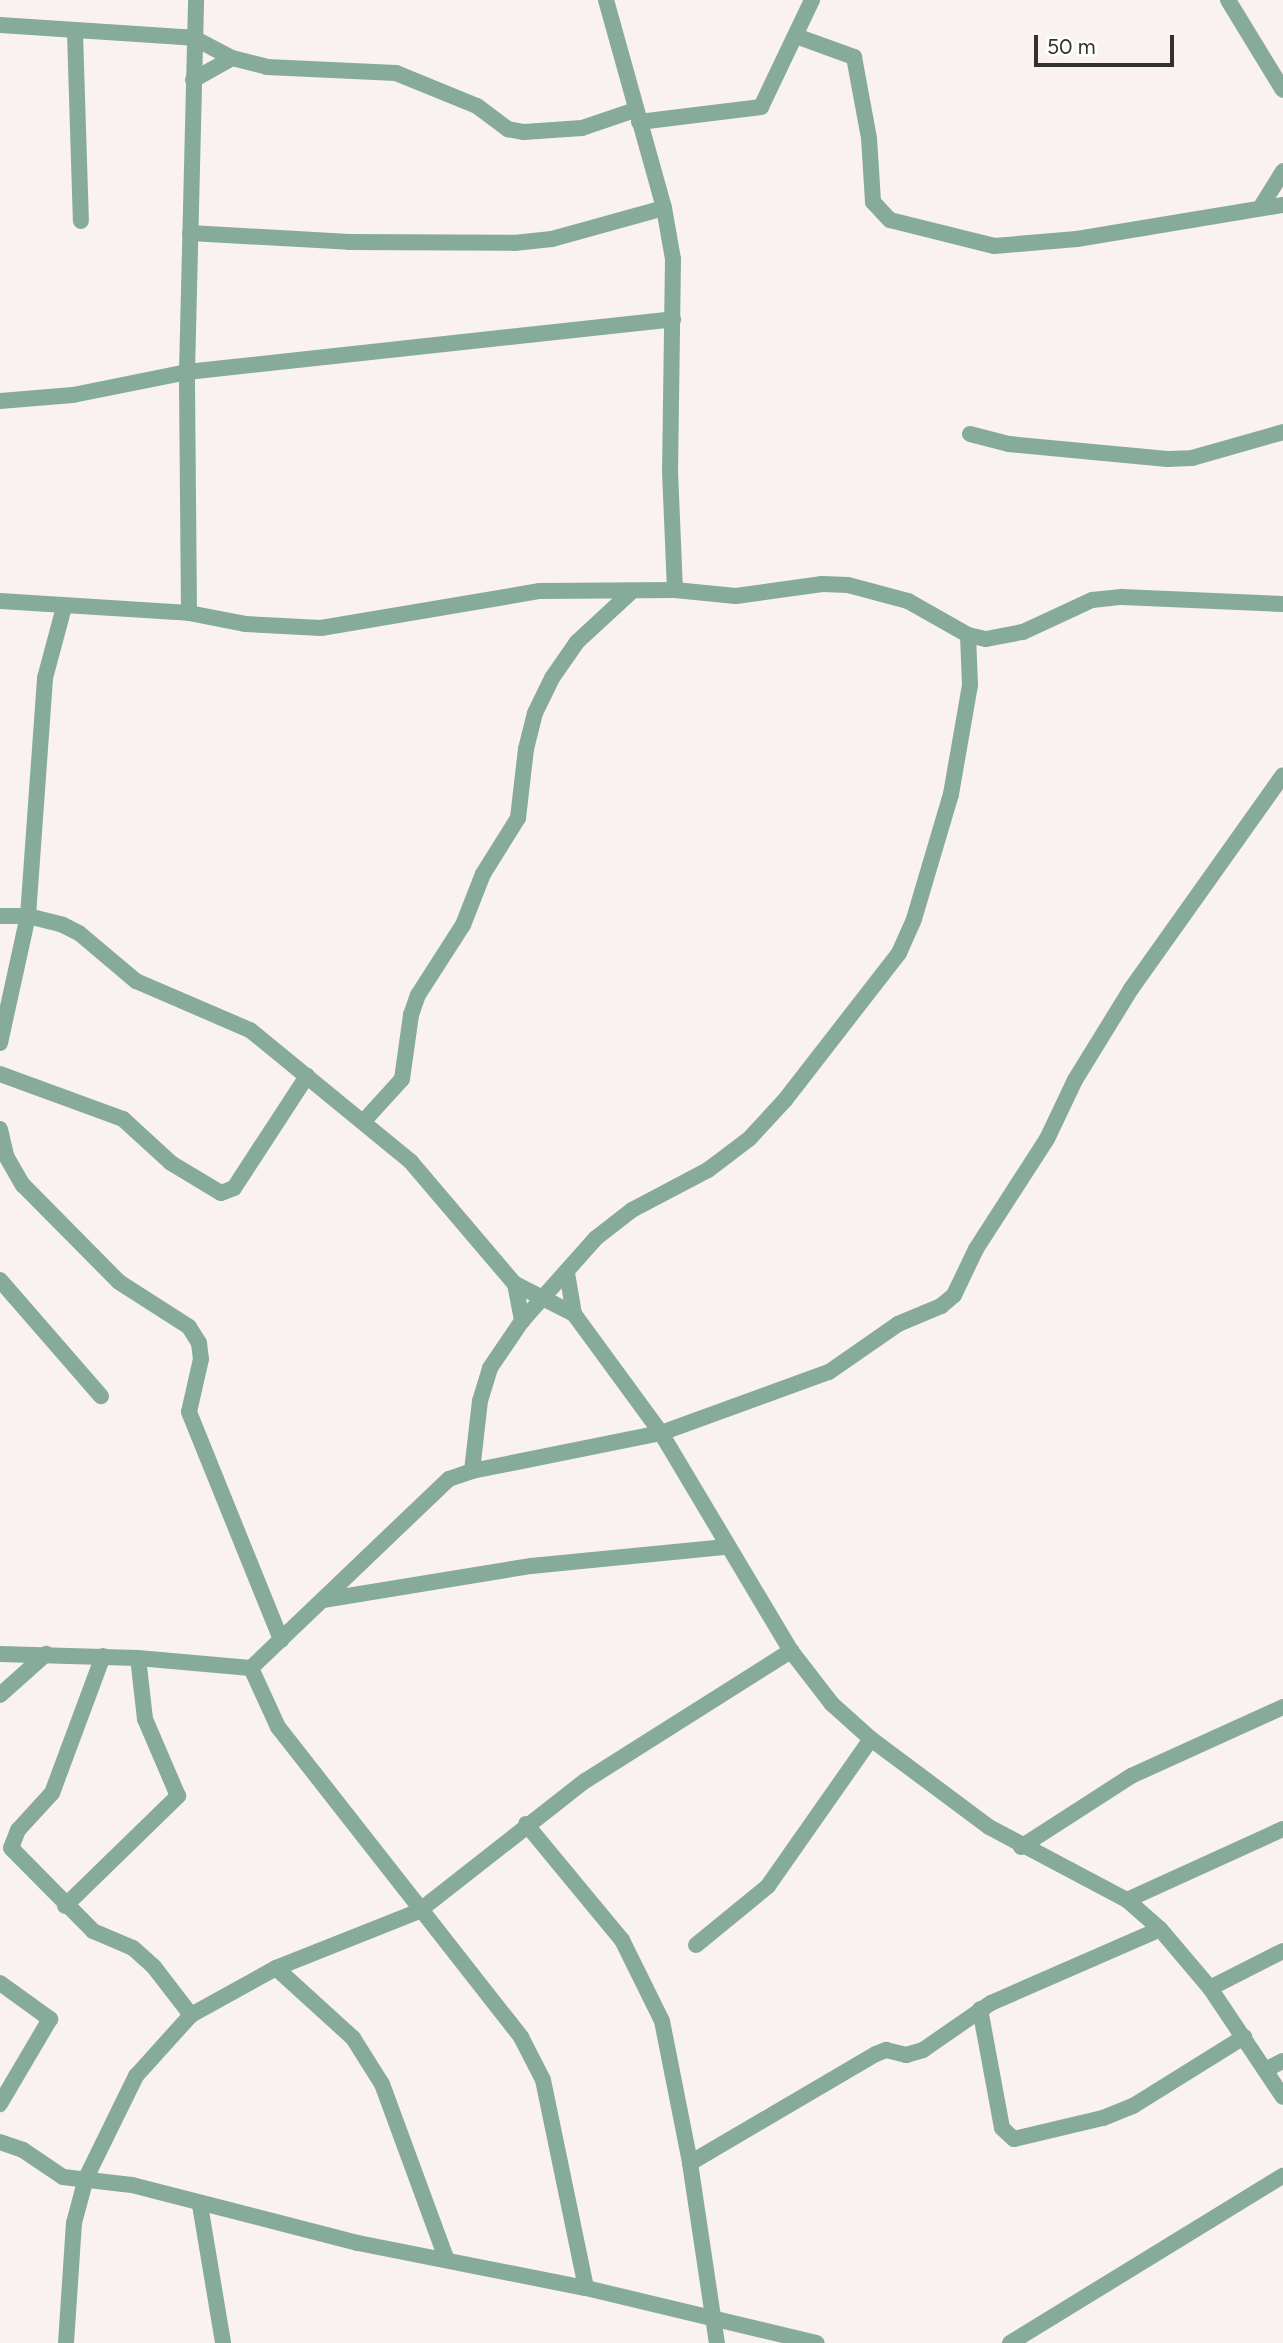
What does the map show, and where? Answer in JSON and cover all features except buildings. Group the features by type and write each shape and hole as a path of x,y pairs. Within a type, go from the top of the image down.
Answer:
{"street":[{"path":"189,613 187,372 197,0"},
{"path":"606,0 663,208 673,259 670,471 675,590"},
{"path":"0,25 75,33 114,31 194,37 232,58 279,68 396,73 477,106 508,130 524,132 582,128 637,116 755,110 775,84 812,0"},
{"path":"1228,0 1283,90"},
{"path":"75,33 81,221"},
{"path":"796,36 853,57 869,138 873,202 890,220 994,246 1077,239 1262,205 1283,205"},
{"path":"193,80 232,58"},
{"path":"1262,205 1283,171"},
{"path":"190,233 349,242 514,243 552,239 663,208"},
{"path":"0,401 73,395 187,372 673,319"},
{"path":"970,434 1009,444 1167,459 1192,458 1283,432"},
{"path":"0,601 189,613 245,624 321,628 540,591 630,593 675,590 736,596 848,585 908,601 968,635 1004,639 1068,608 1122,597 1283,604"},
{"path":"363,1122 401,1079 411,1015 418,995 463,925 483,874 514,827 535,713 552,678 577,642 630,593"},
{"path":"0,1043 28,916 45,678 64,607"},
{"path":"472,1471 480,1401 490,1368 522,1321 596,1238 632,1210 709,1170 749,1139 785,1100 899,953 915,919 951,794 970,685 968,635"},
{"path":"0,1654 103,1656 251,1668 432,1492 472,1471 661,1433 829,1372 898,1324 941,1306 954,1295 976,1249 1041,1150 1075,1080 1131,989 1283,775"},
{"path":"0,916 28,916 79,933 136,981 250,1030 411,1162 515,1284 574,1314 661,1433 726,1547 791,1651 832,1704 872,1740 1021,1847 1128,1899 1160,1928 1210,1988 1283,2098"},
{"path":"0,1074 123,1119 162,1157 221,1193 234,1188 307,1076"},
{"path":"0,1129 6,1156 23,1185 118,1282 189,1328 199,1343 201,1359 190,1412 281,1640"},
{"path":"567,1273 574,1314"},
{"path":"0,1280 101,1396"},
{"path":"515,1284 522,1321"},
{"path":"323,1600 531,1566 726,1547"},
{"path":"66,2343 74,2223 86,2178 136,2076 191,2015 276,1968 418,1911 526,1824 791,1651"},
{"path":"0,1695 46,1654"},
{"path":"103,1656 52,1793 18,1830 11,1848 65,1906 93,1931 133,1948 155,1967 191,2015"},
{"path":"65,1906 178,1796 177,1786 145,1719 138,1658"},
{"path":"251,1668 278,1727 418,1911 492,1997 521,2037 544,2080 586,2288"},
{"path":"1021,1847 1131,1776 1283,1707"},
{"path":"696,1945 768,1886 872,1740"},
{"path":"526,1824 593,1900 647,1985 662,2021 690,2163 717,2343"},
{"path":"1128,1899 1283,1829"},
{"path":"690,2163 876,2053 886,2050 906,2055 923,2050 980,2009 1160,1928"},
{"path":"1210,1988 1283,1951"},
{"path":"276,1968 352,2038 382,2084 446,2258"},
{"path":"0,1983 50,2019 0,2104"},
{"path":"980,2009 1002,2129 1014,2138 1102,2118 1133,2106 1162,2092 1244,2037"},
{"path":"1265,2070 1283,2061"},
{"path":"0,2142 23,2150 57,2175 132,2185 200,2205 586,2288 817,2343"},
{"path":"1010,2343 1283,2176"},
{"path":"200,2205 223,2343"}]}
